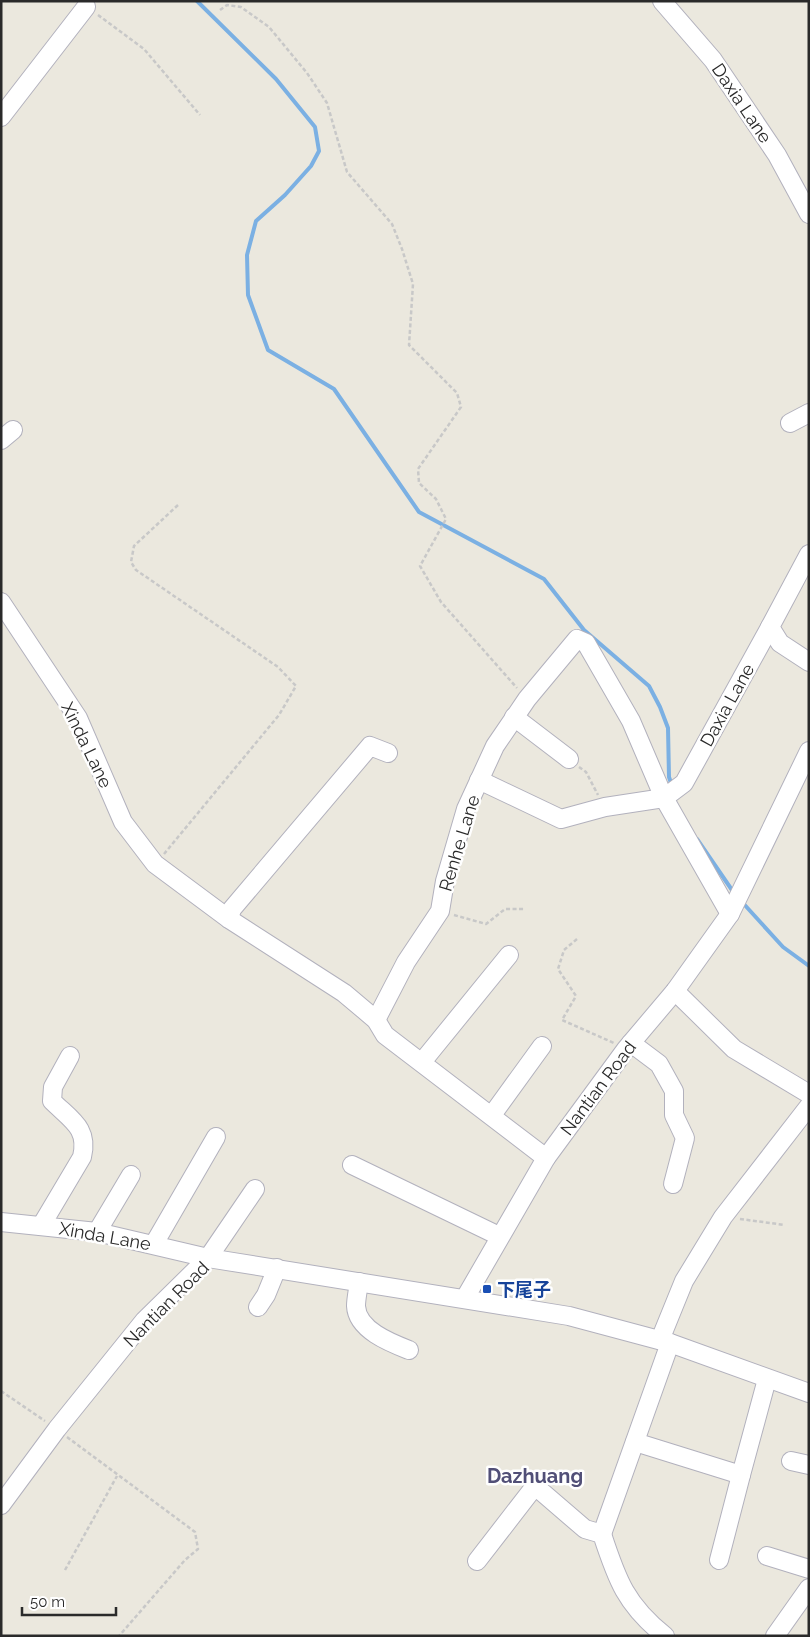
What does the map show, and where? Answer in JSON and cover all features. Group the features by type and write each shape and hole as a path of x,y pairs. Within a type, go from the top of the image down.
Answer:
{"street":[{"name":"Daxia Lane","path":"662,1 713,60 777,155 809,214"},
{"path":"1,117 86,7"},
{"path":"790,423 809,413"},
{"name":"Daxia Lane","path":"684,784 809,554"},
{"name":"Xinda Lane","path":"1,602 78,718 123,822 154,864"},
{"path":"770,627 780,643 809,662"},
{"path":"480,780 495,746 527,699 577,639 586,643 631,721 667,796 737,901"},
{"path":"514,717 569,759"},
{"path":"229,919 232,909 370,746 388,753"},
{"path":"737,901 809,751"},
{"name":"Renhe Lane","path":"376,1020 406,962 440,912 445,881 466,809 480,780 561,819 605,807 667,796 684,784"},
{"path":"154,864 229,919 344,993 376,1020 385,1035 546,1158"},
{"name":"Nantian Road","path":"464,1298 546,1158 629,1046 675,991 737,901"},
{"path":"422,1062 509,955"},
{"path":"675,991 734,1049 809,1094"},
{"path":"492,1115 542,1046"},
{"path":"629,1046 660,1064 674,1091 674,1116 685,1138 673,1184"},
{"path":"41,1226 82,1157 85,1145 83,1132 52,1101 52,1087 70,1056"},
{"path":"666,1636 652,1629 630,1602 613,1568 602,1534 636,1442 684,1281 723,1217 809,1106"},
{"path":"154,1244 216,1137"},
{"path":"352,1165 499,1236"},
{"path":"97,1232 131,1175"},
{"path":"208,1258 256,1189"},
{"name":"Xinda Lane","path":"1,1222 97,1232 208,1258"},
{"name":"Nantian Road","path":"1,1505 57,1430 144,1321 208,1258 569,1316 665,1342 809,1393"},
{"path":"258,1307 266,1295 277,1268"},
{"path":"359,1282 356,1308 363,1322 384,1340 409,1350"},
{"path":"719,1560 767,1379"},
{"path":"636,1442 741,1475"},
{"path":"791,1461 809,1465"},
{"path":"478,1560 535,1486 585,1529 602,1534"},
{"path":"767,1556 809,1569"},
{"path":"775,1636 809,1588"}],"path":[{"path":"220,10 227,5 241,7 270,27 302,67 327,103 347,172 392,224 413,284 409,345 456,393 461,407 418,470 419,483 436,499 446,519 420,566 441,602 527,699"},
{"path":"86,7 144,49 200,115"},
{"path":"154,864 279,716 296,686 278,667 136,570 131,562 134,546 178,505"},
{"path":"569,759 586,772 605,807"},
{"path":"440,912 486,924 505,909 525,910"},
{"path":"577,939 564,950 558,969 576,996 562,1020 629,1046"},
{"path":"723,1217 785,1226"},
{"path":"1,1391 195,1532 198,1549 185,1560 119,1636"},
{"path":"65,1570 118,1476"}],"waterway":[{"path":"197,1 276,79 315,127 319,151 311,166 285,195 256,221 247,255 248,295 268,350 334,389 419,512 544,579 584,630 649,686 668,728 669,777 672,786"},
{"path":"697,839 734,893"},
{"path":"742,902 783,947 809,966"}],"place":[{"name":"下尾子","path":"487,1289"}],"district":[{"name":"Dazhuang","path":"535,1476"}]}
